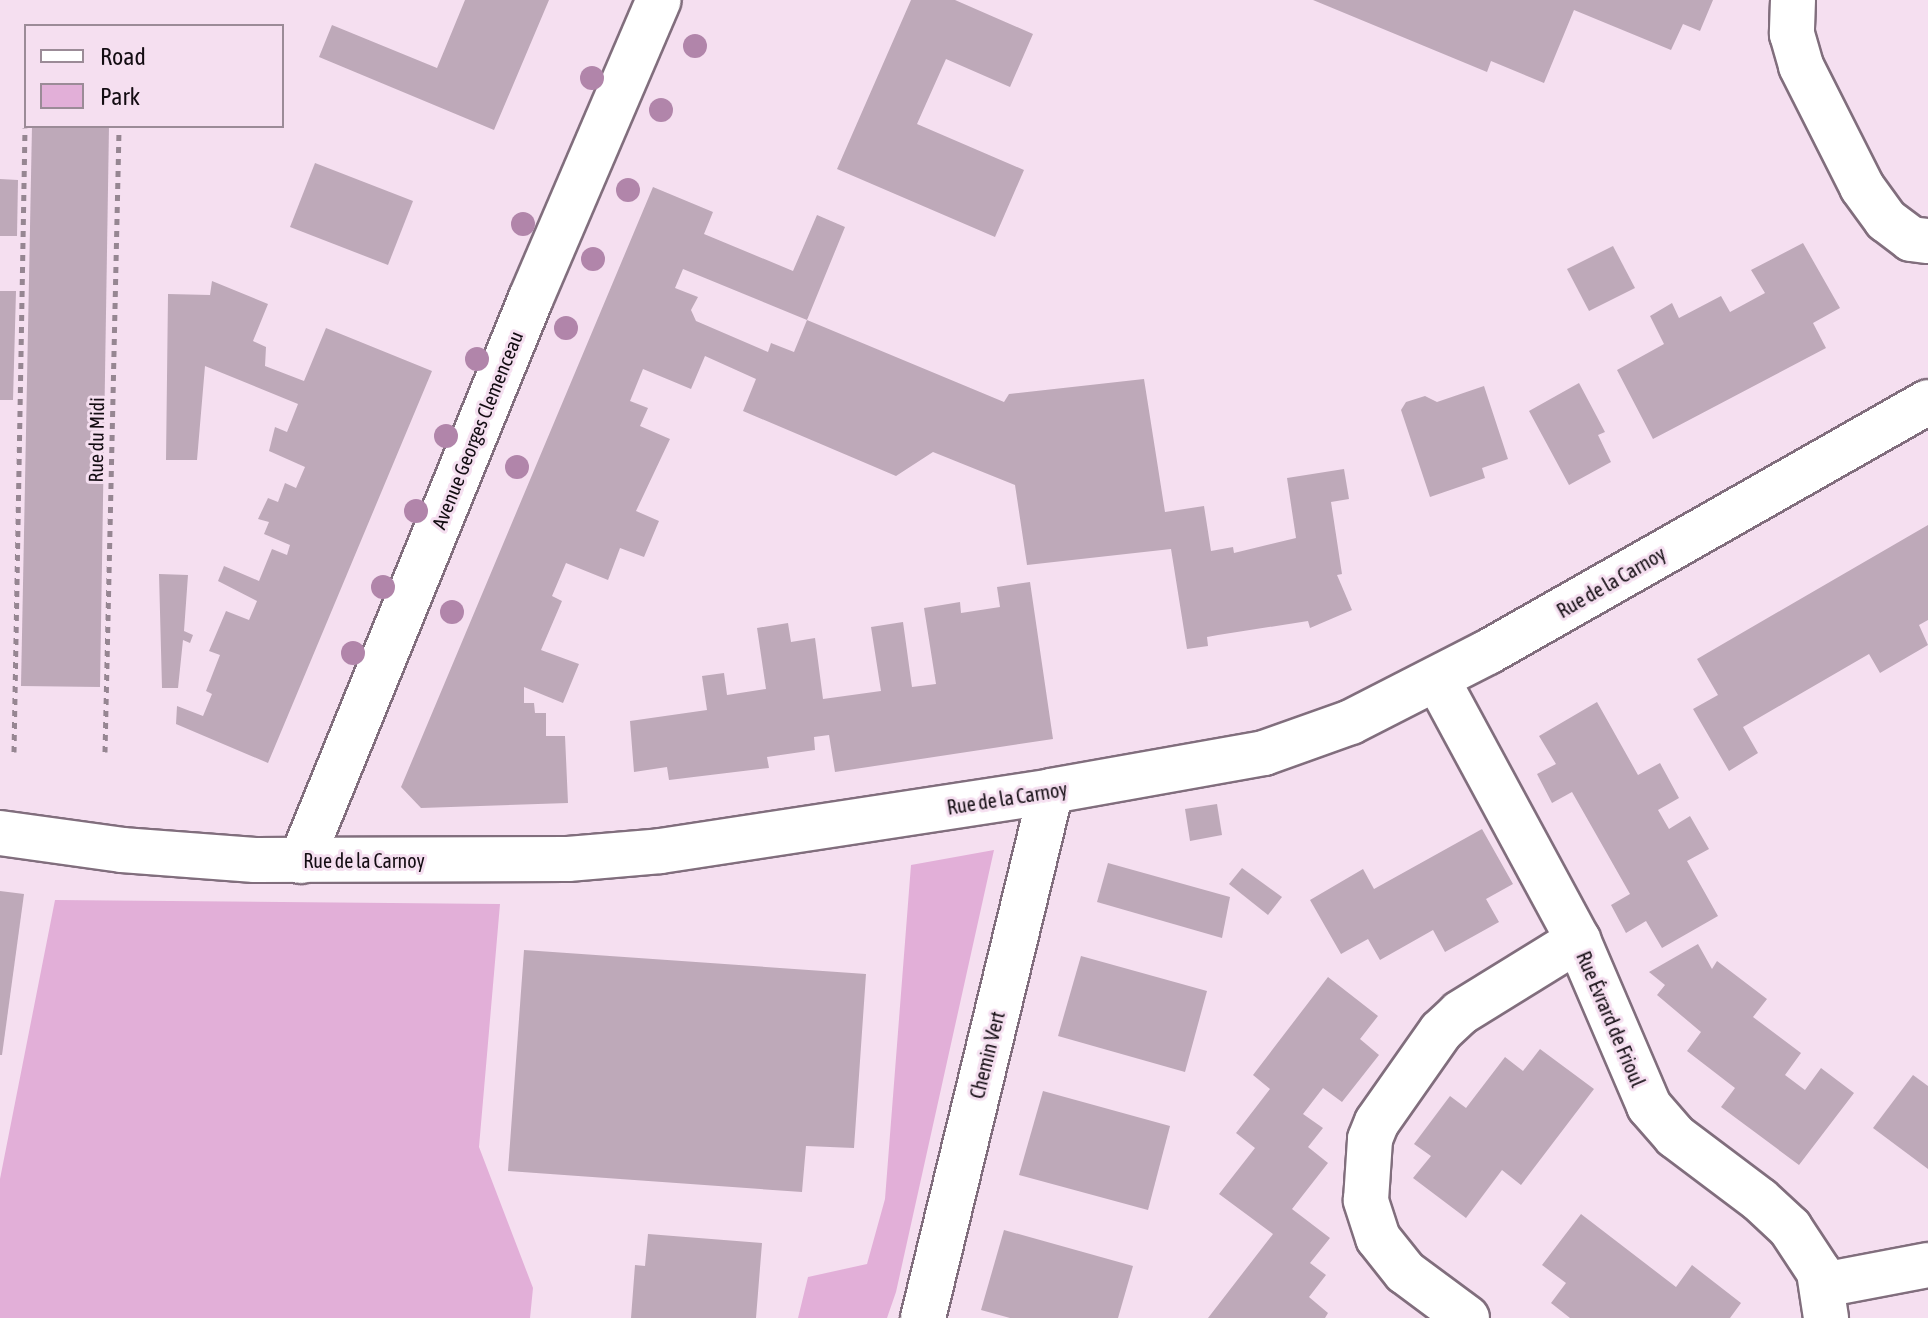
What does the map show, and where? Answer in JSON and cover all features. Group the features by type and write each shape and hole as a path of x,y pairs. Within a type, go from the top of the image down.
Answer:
{"street":[{"name":"Avenue Georges Clemenceau","path":"301,861 531,298 659,0"},
{"path":"1793,0 1792,34 1801,66 1862,187 1886,220 1911,239 1928,241"},
{"name":"Rue de la Carnoy","path":"0,833 122,850 301,861 568,859 661,851 1051,791 1264,753 1331,730 1437,679 1928,402"},
{"name":"Rue Évrard de Frioul","path":"1437,679 1578,940 1649,1106 1675,1136 1783,1221 1802,1243 1825,1302"},
{"name":"Chemin Vert","path":"923,1318 1051,791"},
{"path":"1467,1318 1424,1305 1405,1272 1378,1238 1366,1200 1370,1139 1377,1122 1432,1044 1460,1013 1578,940"},
{"path":"1825,1302 1928,1265"}],"path":[{"path":"14,752 25,128"},
{"name":"Rue du Midi","path":"105,752 119,129"}],"green space":[{"path":"994,850 896,1292 887,1318 798,1318 808,1277 867,1264 885,1199 911,865"},
{"path":"55,900 500,904 479,1147 533,1288 530,1318 0,1318 0,1179"}],"building":[{"path":"465,0 549,0 494,130 319,57 332,25 437,68"},
{"path":"911,0 955,0 1033,34 1010,87 946,59 917,124 1024,170 995,237 837,169"},
{"path":"1313,0 1713,0 1700,31 1683,24 1671,50 1574,10 1544,83 1491,61 1487,72"},
{"path":"32,128 109,128 100,687 21,686"},
{"path":"315,163 413,201 388,265 290,227"},
{"path":"0,179 18,180 17,236 0,236"},
{"path":"653,187 713,212 704,234 793,271 817,215 845,227 807,320 1004,402 1009,394 1144,379 1165,512 1204,506 1211,551 1233,547 1234,553 1296,538 1287,478 1344,469 1349,499 1331,502 1342,574 1337,575 1352,610 1310,628 1308,621 1218,635 1207,637 1208,646 1187,649 1171,549 1027,565 1015,485 933,452 896,476 743,411 756,379 705,356 691,389 643,369 630,401 648,408 640,426 670,439 636,511 659,521 644,557 620,548 608,580 566,563 552,596 562,601 541,650 579,664 563,703 524,687 524,703 534,703 535,713 546,713 546,736 565,736 568,803 421,808 401,787","holes":["683,269 807,320 794,352 771,343 768,352 696,321 691,310 698,297 675,288"]},
{"path":"1803,243 1840,308 1813,323 1826,348 1653,439 1617,370 1664,344 1650,316 1672,303 1679,318 1721,296 1730,312 1765,293 1751,270"},
{"path":"1613,246 1635,288 1589,311 1567,269"},
{"path":"212,281 268,304 253,341 266,347 265,366 304,381 326,328 432,371 268,763 176,724 177,706 203,716 212,694 206,691 220,655 209,651 226,611 249,620 257,601 218,581 224,566 259,581 272,549 287,555 290,545 264,534 269,522 258,519 268,498 278,502 285,483 296,488 305,467 269,451 275,427 287,432 298,404 205,366 197,460 166,460 168,294 210,295"},
{"path":"0,291 16,291 13,400 0,400"},
{"path":"1579,383 1605,432 1598,435 1611,462 1569,485 1529,411"},
{"path":"1484,386 1508,459 1482,468 1485,478 1430,497 1401,410 1406,402 1425,396 1437,402"},
{"path":"1928,525 1928,620 1919,625 1928,645 1880,673 1869,654 1743,727 1758,753 1729,771 1693,709 1718,695 1697,659"},
{"path":"159,574 188,575 184,631 193,635 190,643 183,640 178,688 162,688"},
{"path":"1030,582 1053,739 835,772 829,735 814,737 815,750 767,757 769,768 669,780 667,767 634,772 630,721 707,710 702,676 724,673 727,695 766,689 757,628 788,623 791,642 815,638 823,699 881,691 871,627 903,622 912,687 936,684 924,608 960,602 961,613 1000,607 997,587"},
{"path":"1597,702 1638,775 1660,763 1679,798 1658,810 1669,829 1690,816 1709,849 1687,861 1718,916 1662,948 1646,921 1626,933 1611,905 1630,894 1572,792 1552,803 1537,774 1556,764 1539,736"},
{"path":"1217,804 1222,835 1190,841 1185,809"},
{"path":"1482,829 1513,884 1486,899 1499,922 1445,952 1433,930 1380,960 1368,939 1341,954 1310,900 1363,869 1374,889"},
{"path":"1108,863 1230,897 1222,938 1097,902"},
{"path":"1242,868 1282,897 1268,915 1229,884"},
{"path":"0,891 24,894 2,1055 0,1055"},
{"path":"1698,944 1712,969 1717,961 1767,999 1753,1017 1801,1053 1785,1075 1805,1090 1821,1068 1854,1093 1799,1165 1721,1107 1735,1088 1687,1051 1701,1032 1657,995 1665,985 1649,972"},
{"path":"524,950 866,974 854,1148 806,1146 802,1192 508,1171"},
{"path":"1081,956 1207,991 1185,1072 1058,1036"},
{"path":"1328,977 1378,1016 1360,1039 1379,1055 1342,1102 1323,1088 1303,1114 1323,1128 1308,1147 1328,1163 1292,1209 1330,1238 1310,1263 1326,1275 1309,1297 1328,1313 1325,1318 1208,1318 1273,1234 1219,1194 1255,1148 1236,1133 1270,1089 1253,1075"},
{"path":"1540,1049 1594,1089 1521,1185 1502,1170 1466,1218 1413,1178 1431,1156 1414,1144 1450,1096 1466,1108 1505,1057 1523,1071"},
{"path":"1913,1075 1928,1086 1928,1169 1873,1128"},
{"path":"1043,1091 1170,1126 1148,1210 1019,1175"},
{"path":"1581,1214 1676,1287 1692,1265 1741,1303 1730,1318 1570,1318 1551,1303 1566,1283 1542,1265"},
{"path":"1004,1230 1133,1266 1118,1318 1010,1318 981,1310"},
{"path":"648,1234 762,1243 756,1318 631,1318 635,1265 645,1266"}]}
